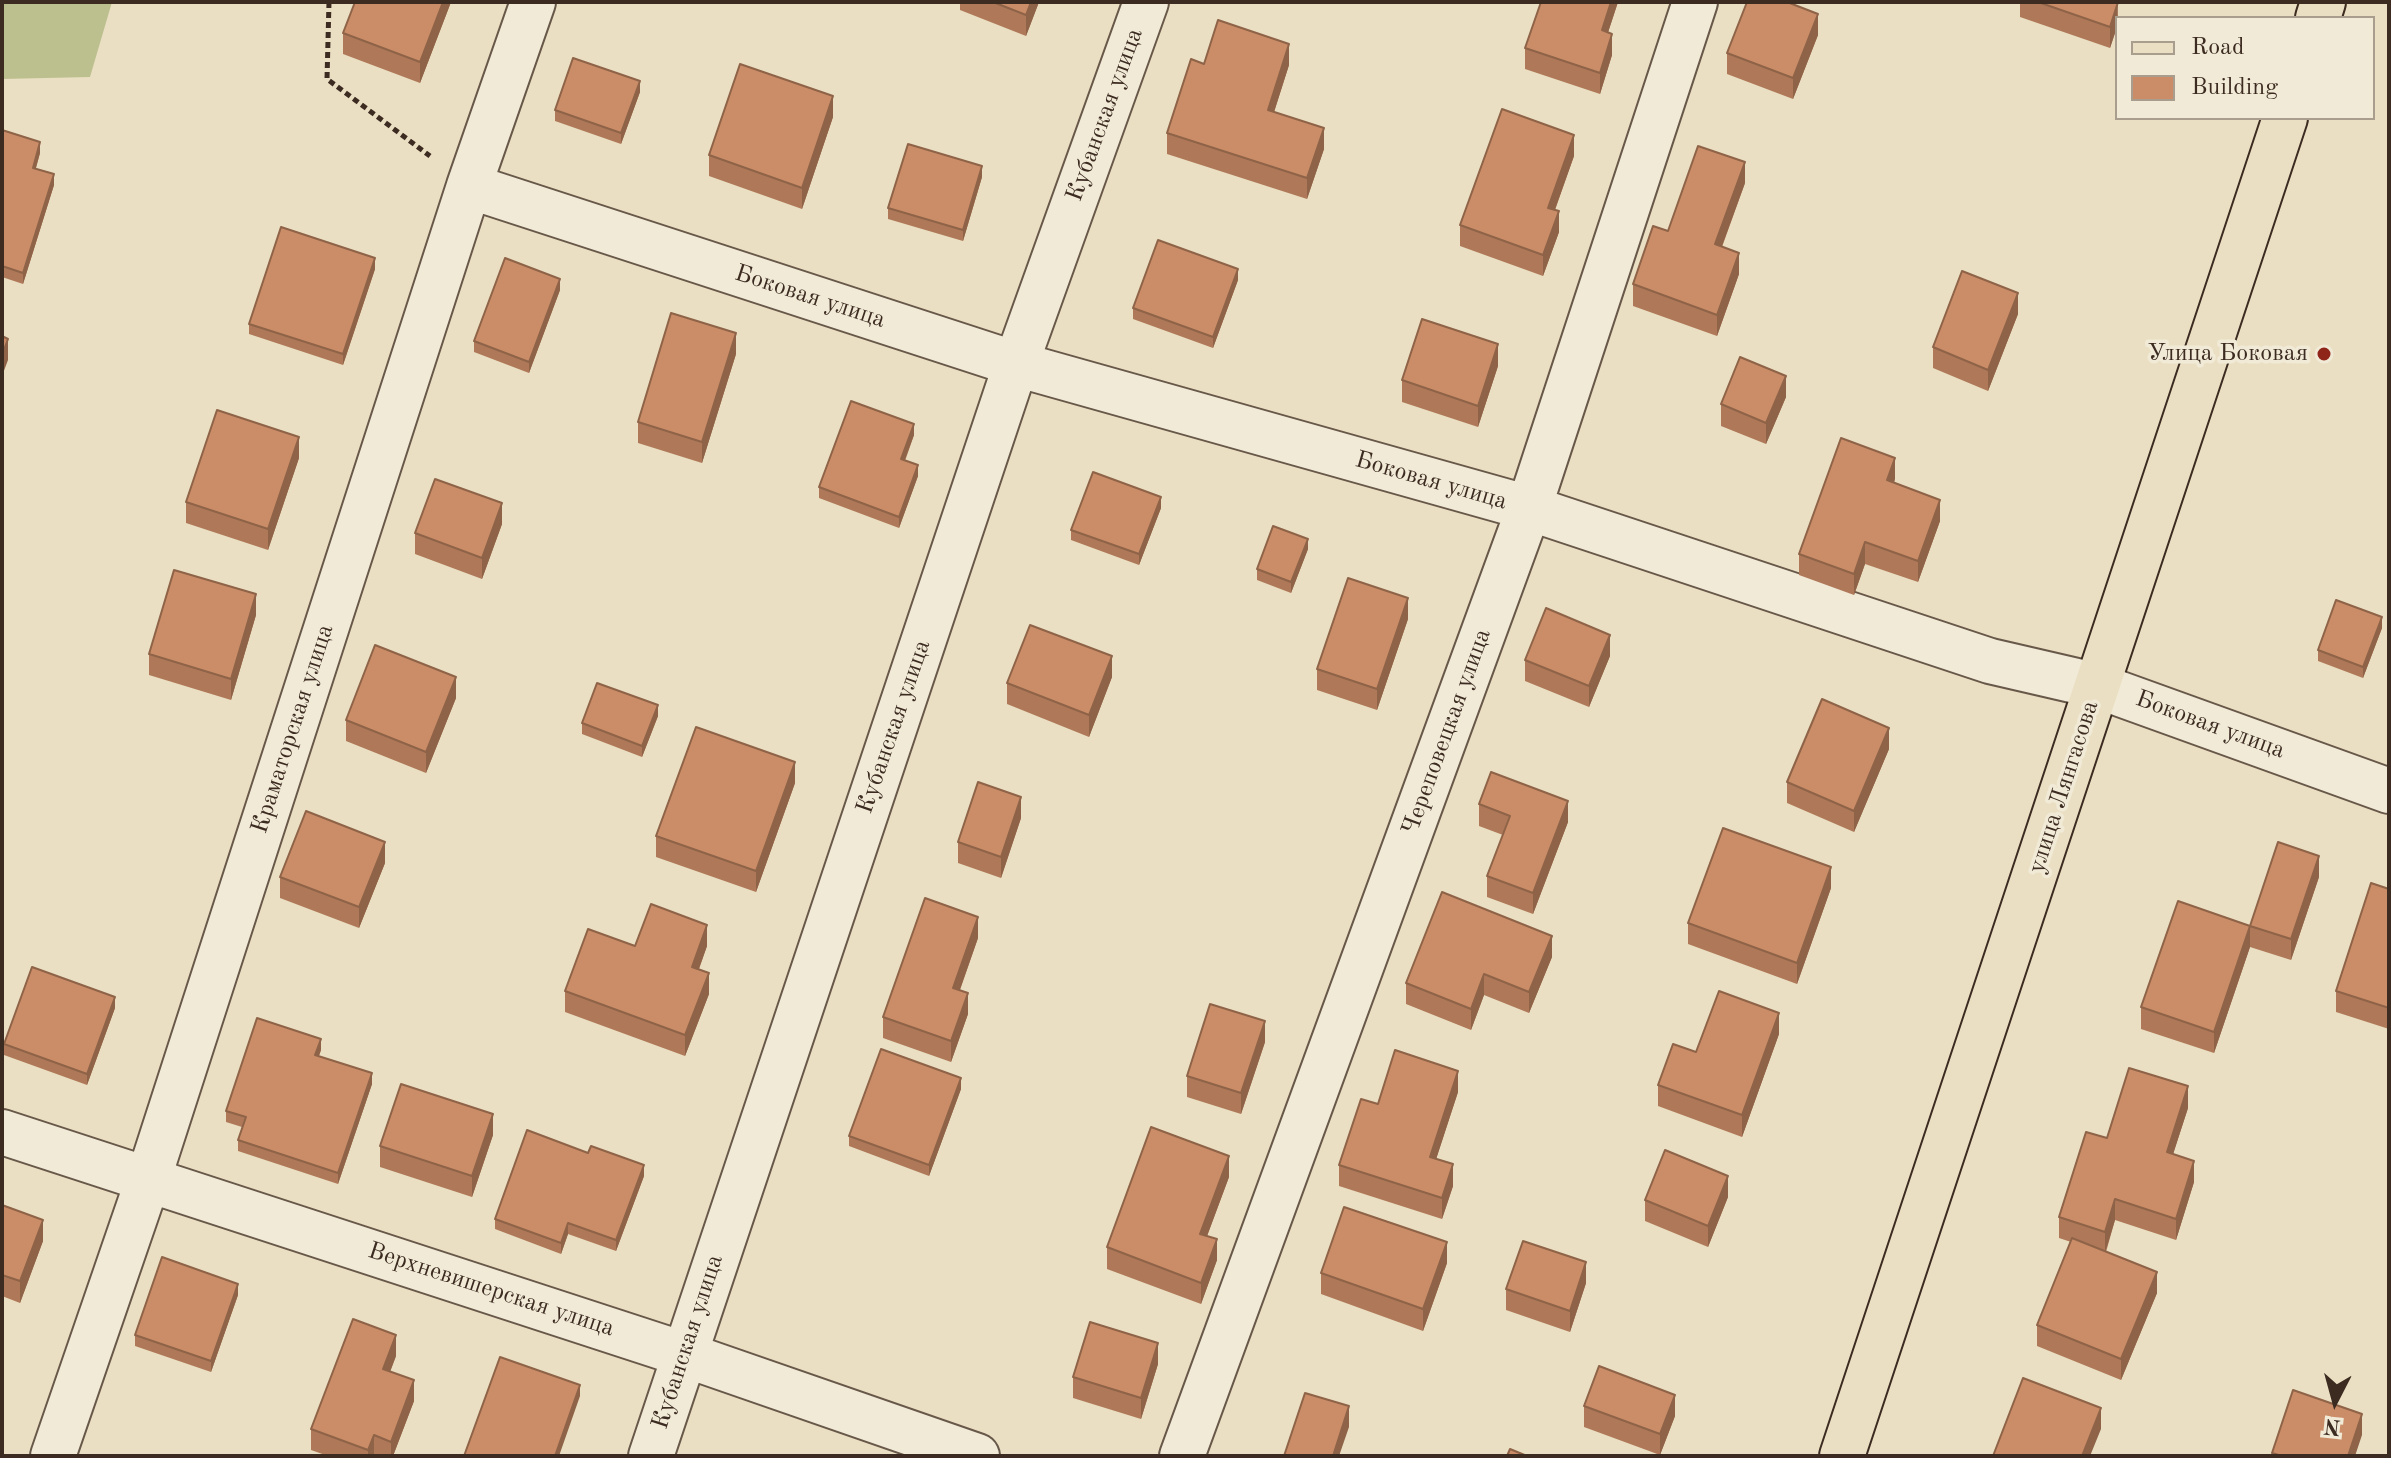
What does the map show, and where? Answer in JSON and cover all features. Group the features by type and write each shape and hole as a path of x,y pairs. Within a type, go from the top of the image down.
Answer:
{"main road":[{"name":"улица Лянгасова","path":"1842,1456 2284,120"}],"street":[{"name":"Краматорская улица","path":"53,1456 149,1177 469,186 533,2"},
{"name":"Кубанская улица","path":"651,1456 1016,364 1146,2"},
{"name":"Череповецкая улица","path":"1182,1456 1529,508 1695,2"},
{"name":"Боковая улица","path":"469,186 1016,364 1529,508 1990,661 2098,686 2389,791"},
{"name":"Верхневишерская улица","path":"2,1132 149,1177 683,1354 977,1456"}],"path":[{"path":"329,2 327,79 469,186"}],"green space":[{"path":"2,2 112,2 90,77 2,79"}],"building":[{"path":"355,2 443,2 420,62 343,33"},
{"path":"993,2 1031,2 1026,15"},
{"path":"1541,2 1611,2 1602,30 1612,34 1600,73 1525,48"},
{"path":"1747,2 1787,2 1818,14 1793,78 1727,53"},
{"path":"2038,2 2118,2 2110,27"},
{"path":"1218,20 1289,44 1268,110 1324,128 1307,178 1167,133 1191,59 1204,64"},
{"path":"573,58 640,81 621,133 555,110"},
{"path":"740,64 833,96 802,188 709,155"},
{"path":"1502,109 1574,135 1548,208 1559,211 1543,255 1460,225"},
{"path":"2,130 40,142 33,168 54,174 23,273 2,266"},
{"path":"908,144 982,166 963,230 888,208"},
{"path":"1698,146 1745,162 1715,244 1739,253 1717,315 1633,284 1653,226 1668,231"},
{"path":"281,227 375,258 343,354 249,324"},
{"path":"1158,240 1238,269 1213,337 1133,308"},
{"path":"505,258 560,279 529,362 474,341"},
{"path":"1962,271 2018,293 1988,370 1933,347"},
{"path":"671,313 736,333 702,442 638,422"},
{"path":"1422,319 1498,344 1478,406 1402,380"},
{"path":"2,336 8,339 2,355"},
{"path":"1740,357 1786,376 1766,423 1721,404"},
{"path":"851,401 914,424 901,459 918,465 899,517 819,487"},
{"path":"217,410 299,437 268,529 186,502"},
{"path":"1841,438 1895,458 1887,480 1940,500 1918,561 1865,542 1854,574 1799,554"},
{"path":"1093,472 1161,497 1139,554 1071,530"},
{"path":"435,479 502,503 482,558 415,533"},
{"path":"1273,526 1308,539 1291,582 1257,569"},
{"path":"174,570 256,594 231,679 149,654"},
{"path":"1348,578 1408,598 1377,689 1317,669"},
{"path":"2336,600 2382,617 2363,667 2318,650"},
{"path":"1546,608 1610,635 1589,686 1525,660"},
{"path":"1030,625 1112,656 1089,715 1007,683"},
{"path":"375,645 456,677 426,752 346,720"},
{"path":"597,683 658,705 642,746 582,723"},
{"path":"1822,699 1889,728 1854,811 1787,782"},
{"path":"696,727 795,762 756,871 656,836"},
{"path":"1491,772 1568,801 1533,893 1487,876 1510,816 1479,804"},
{"path":"978,782 1021,797 1001,857 958,842"},
{"path":"306,811 385,842 359,907 280,877"},
{"path":"1723,828 1831,867 1797,963 1688,923"},
{"path":"2278,842 2319,856 2291,939 2250,926"},
{"path":"2371,883 2389,889 2389,1008 2336,991"},
{"path":"1442,892 1552,936 1529,992 1484,974 1471,1009 1406,983"},
{"path":"925,898 978,917 953,988 968,993 951,1041 883,1017"},
{"path":"2178,901 2250,926 2214,1032 2141,1007"},
{"path":"651,904 707,925 692,967 709,973 685,1035 565,991 588,929 635,946"},
{"path":"32,967 115,997 87,1074 4,1044"},
{"path":"1719,991 1779,1013 1742,1115 1658,1085 1673,1044 1696,1052"},
{"path":"1210,1004 1265,1021 1241,1093 1187,1076"},
{"path":"257,1018 321,1039 315,1055 372,1073 338,1173 238,1140 246,1117 226,1111"},
{"path":"881,1049 961,1078 929,1165 849,1136"},
{"path":"1395,1050 1458,1071 1430,1157 1453,1164 1442,1198 1339,1165 1361,1099 1378,1104"},
{"path":"2129,1068 2188,1086 2167,1152 2194,1161 2176,1219 2115,1199 2105,1232 2059,1217 2086,1132 2107,1138"},
{"path":"401,1084 493,1114 472,1176 380,1146"},
{"path":"1151,1127 1229,1156 1200,1234 1217,1239 1201,1283 1107,1247"},
{"path":"527,1130 588,1153 591,1146 644,1165 616,1240 568,1223 561,1243 495,1219"},
{"path":"1665,1150 1728,1176 1708,1226 1645,1200"},
{"path":"2,1205 43,1220 20,1281 2,1275"},
{"path":"1344,1207 1447,1242 1423,1309 1321,1273"},
{"path":"2072,1238 2157,1272 2121,1359 2037,1325"},
{"path":"1523,1241 1586,1262 1570,1311 1506,1289"},
{"path":"162,1257 238,1284 211,1361 135,1335"},
{"path":"353,1319 396,1335 383,1369 414,1380 391,1442 374,1435 368,1450 311,1429"},
{"path":"1090,1322 1158,1343 1141,1398 1073,1377"},
{"path":"500,1357 580,1385 555,1456 464,1456"},
{"path":"1599,1366 1675,1395 1660,1434 1584,1406"},
{"path":"2023,1378 2101,1408 2082,1456 1993,1456"},
{"path":"2293,1390 2362,1414 2348,1456 2282,1456 2272,1453"},
{"path":"1305,1393 1349,1406 1333,1456 1284,1456"},
{"path":"1510,1449 1527,1456 1507,1456"}],"place":[{"name":"Улица Боковая","path":"2324,354"}]}
